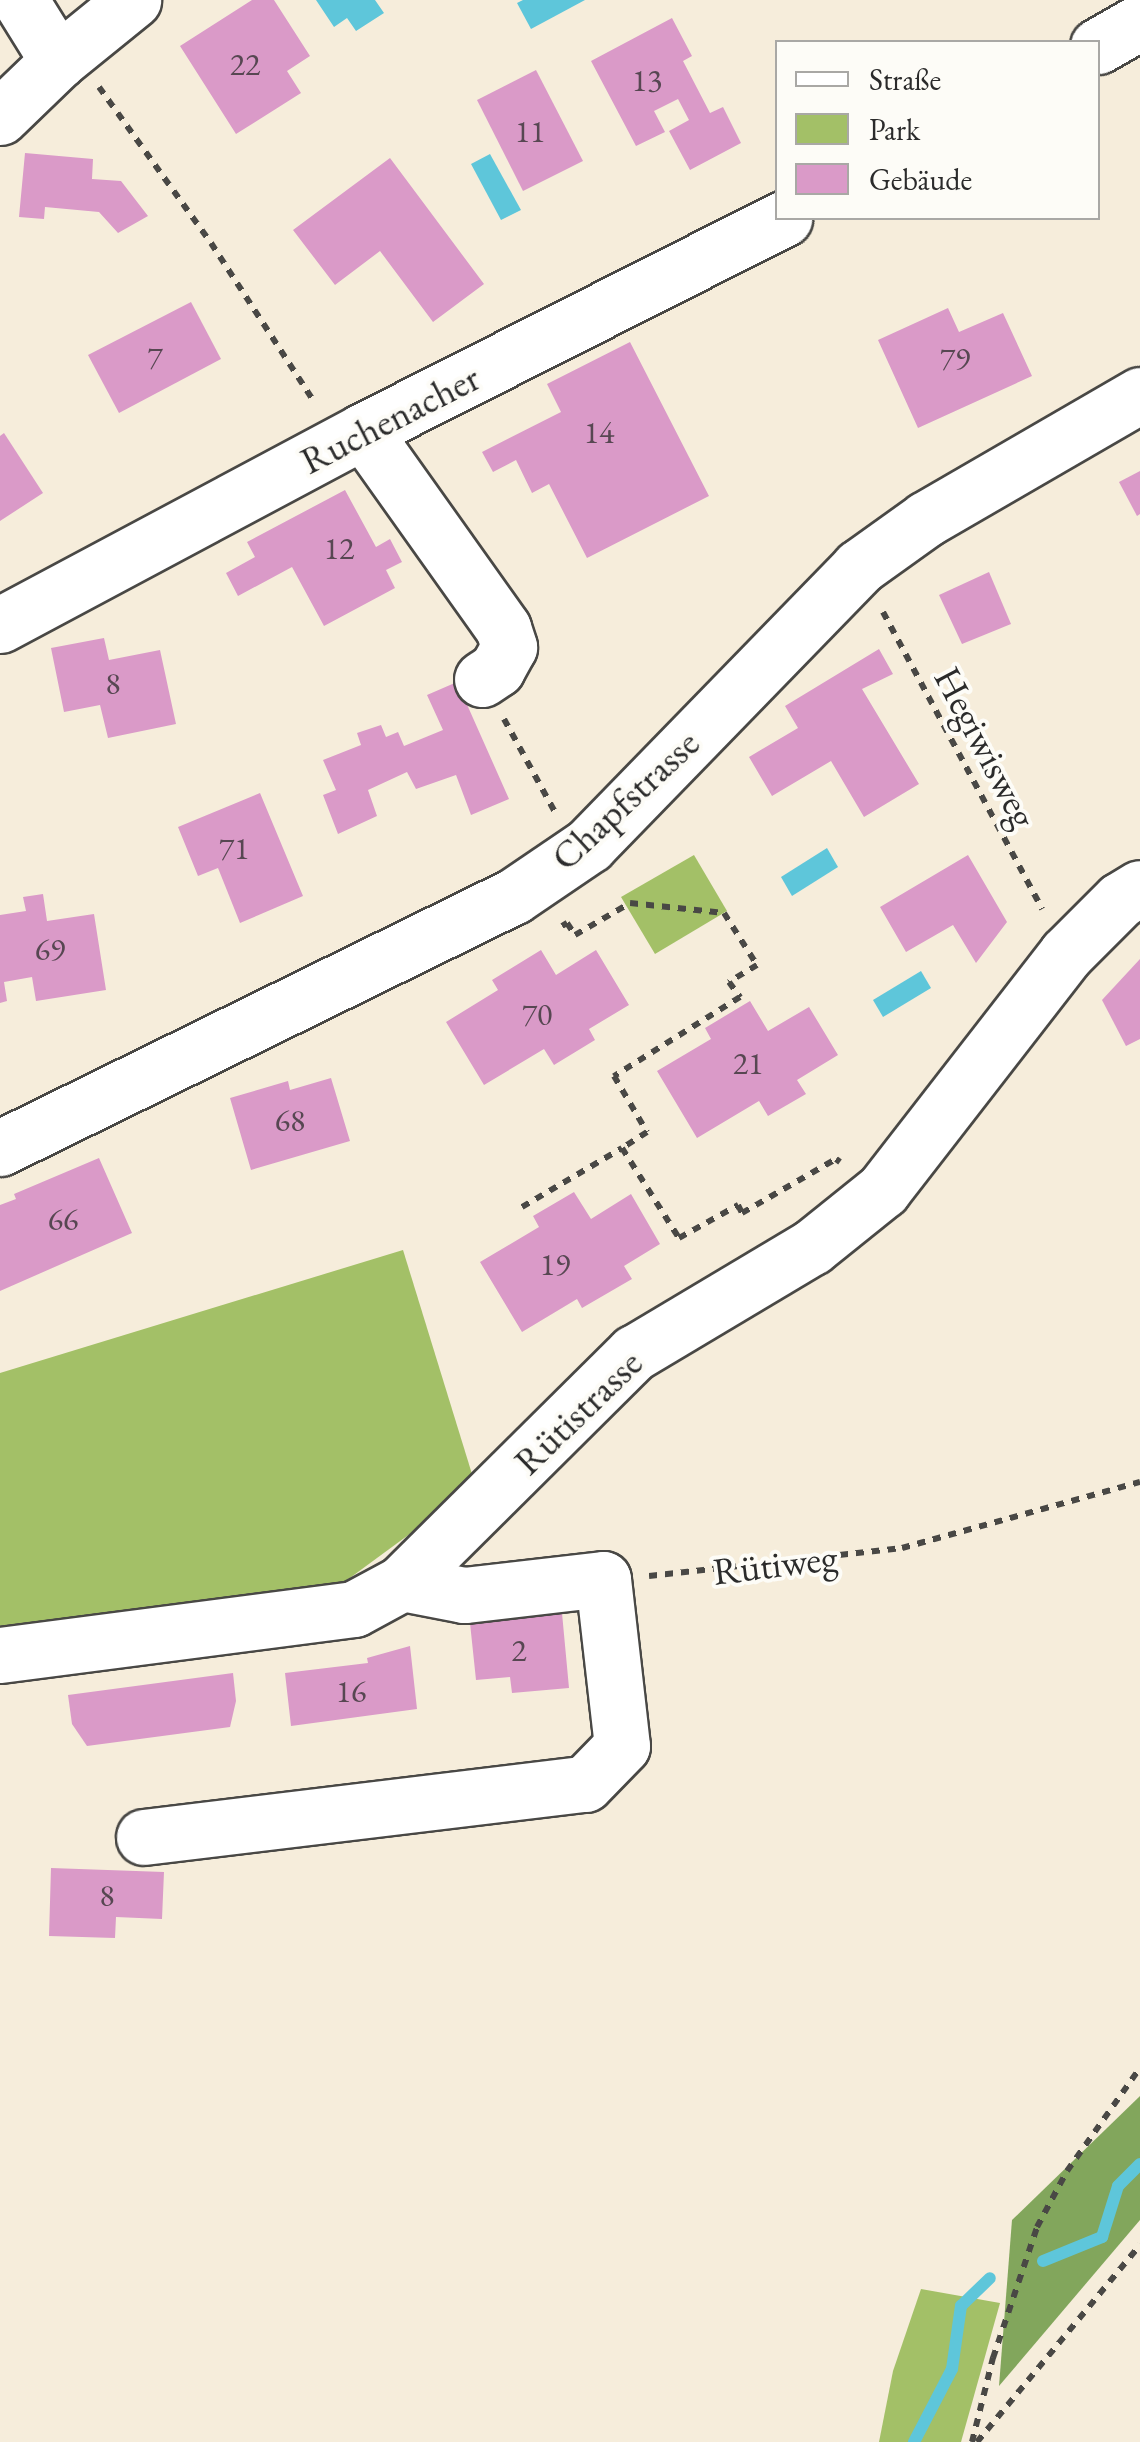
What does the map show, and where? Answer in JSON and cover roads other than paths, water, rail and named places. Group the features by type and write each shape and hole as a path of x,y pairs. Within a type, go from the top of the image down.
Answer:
{"street":[{"path":"20,0 65,55"},
{"path":"0,117 65,55 133,0"},
{"path":"1100,45 1140,22"},
{"name":"Ruchenacher","path":"0,626 352,437 780,220"},
{"name":"Chapfstrasse","path":"0,1148 514,896 589,846 859,566 926,519 1140,394"},
{"path":"352,437 503,628 510,648 498,670 482,679"},
{"name":"Rütistrasse","path":"0,1654 354,1610 402,1583 634,1353 812,1247 883,1190 1066,954 1120,900 1140,888"},
{"path":"144,1836 585,1784 622,1746 602,1579 464,1595 402,1583"}],"water":[{"path":"316,0 375,0 384,13 356,31 347,18 334,27"},
{"path":"585,0 531,29 517,3"},
{"path":"490,154 521,210 501,220 471,164"},
{"path":"827,848 838,867 792,896 781,877"},
{"path":"921,971 931,988 883,1017 873,1000"}],"waterway":[{"path":"1043,2261 1102,2237 1118,2186 1140,2164"},
{"path":"914,2442 952,2369 961,2306 990,2278"}]}
